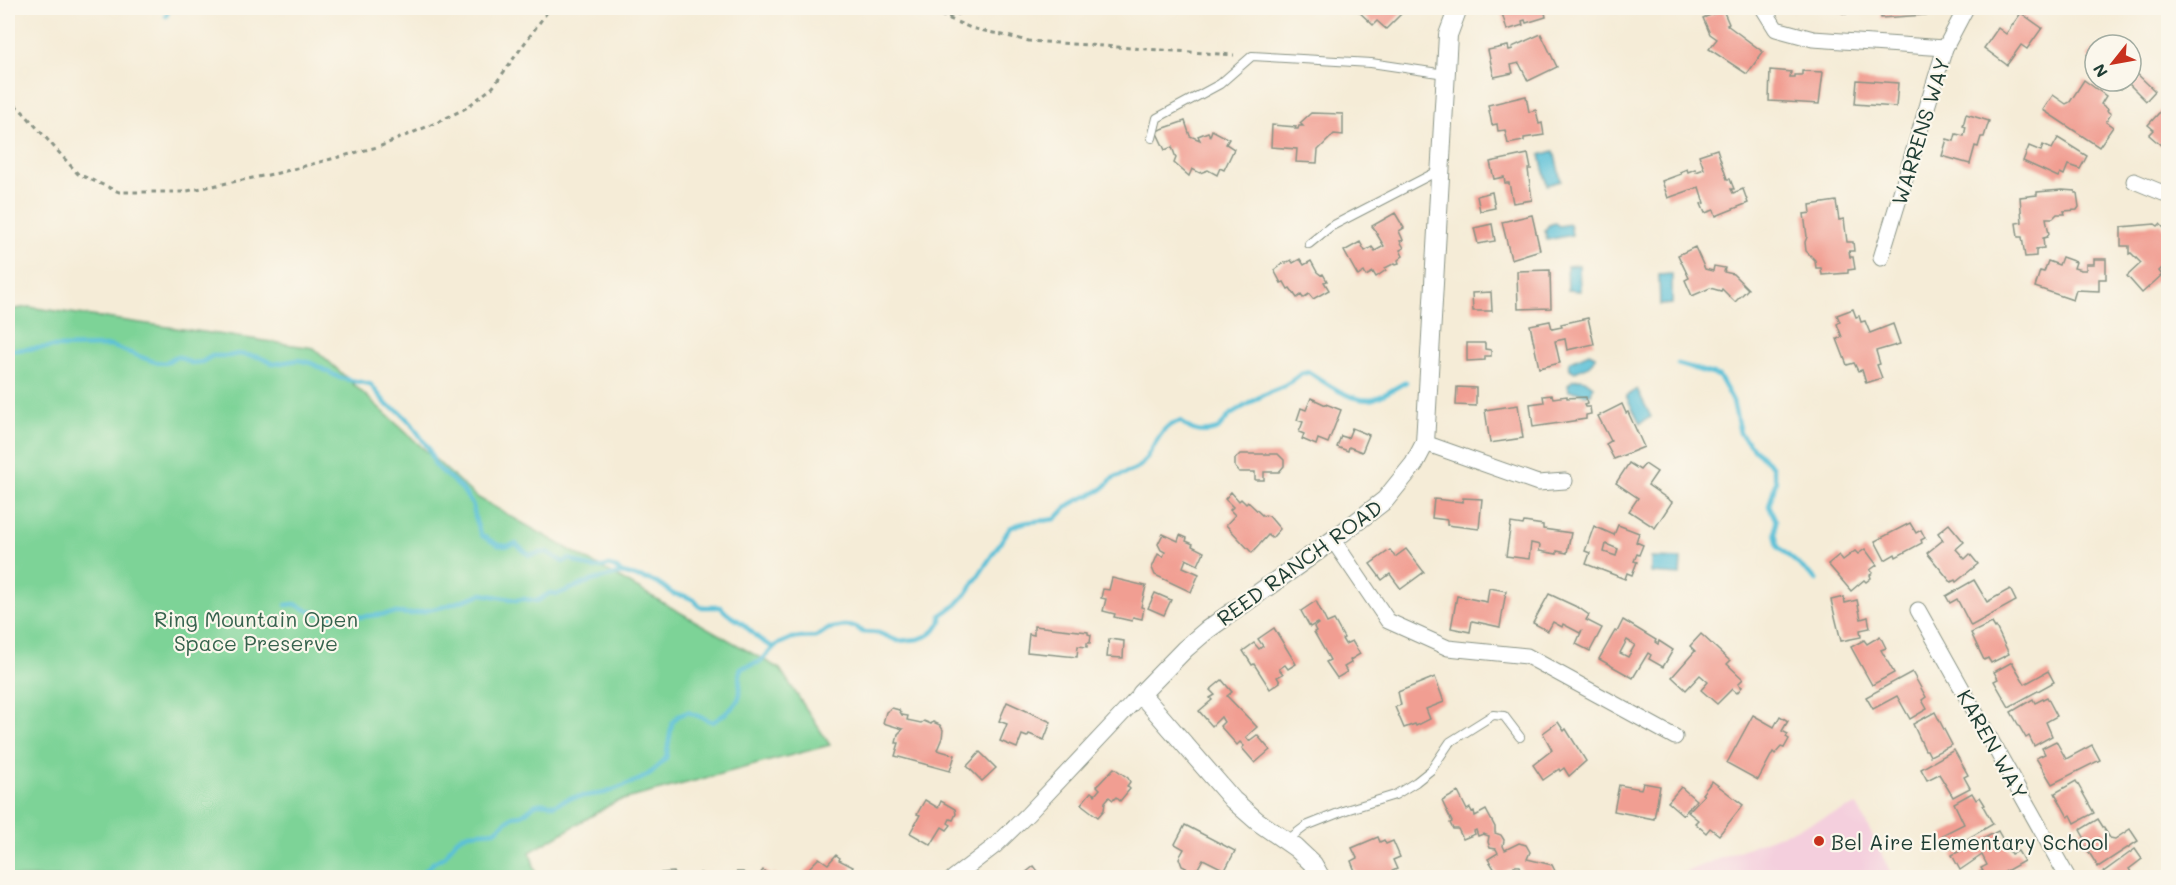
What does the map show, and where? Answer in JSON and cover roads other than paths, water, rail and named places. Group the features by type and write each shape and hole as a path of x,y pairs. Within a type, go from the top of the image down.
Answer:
{"street":[{"name":"REED RANCH ROAD","path":"953,878 1020,822 1185,649 1207,630 1334,540 1385,500 1414,464 1425,443 1445,74 1448,35 1458,8"},
{"path":"1763,8 1776,29 1813,39 1945,48"},
{"name":"WARRENS WAY","path":"1881,258 1945,48 1966,8"},
{"path":"2134,181 2169,195"},
{"path":"1425,443 1538,483 1565,481"},
{"path":"1334,540 1388,621 1448,648 1527,656 1675,737"},
{"name":"KAREN WAY","path":"1918,610 2068,878"},
{"path":"1141,694 1233,801 1296,848 1313,864 1321,878"}],"lane":[{"path":"1152,138 1157,118 1220,84 1252,56 1371,63 1445,74"},
{"path":"1309,244 1330,227 1440,171"},
{"path":"1286,841 1306,826 1346,810 1395,795 1431,770 1450,742 1493,715 1504,716 1520,737"}],"water":[{"path":"1554,151 1561,181 1547,185 1540,155"},
{"path":"1555,223 1559,226 1570,224 1572,235 1547,240 1545,230 1549,225"},
{"path":"1579,265 1580,291 1568,290 1567,266"},
{"path":"1672,274 1672,304 1660,305 1659,275"},
{"path":"1589,353 1595,356 1595,359 1589,366 1575,372 1570,369 1569,362"},
{"path":"1579,379 1593,386 1591,394 1585,395 1569,391 1568,385 1573,380"},
{"path":"1637,389 1651,417 1640,423 1626,396"},
{"path":"1651,558 1681,559 1680,575 1651,573"}],"waterway":[{"path":"166,16 169,8"},
{"path":"403,14 407,8"},
{"path":"8,349 111,346 155,362 165,363 175,357 191,363 202,362 212,356 238,354 259,357 274,364 298,360 311,363 340,378 370,384 388,406 399,411 411,423 429,449 435,465 462,489 473,506 481,535 498,545 516,544 529,555 547,552 563,562 570,559 594,568 609,566 622,573"},
{"path":"1678,364 1719,376 1733,401 1740,433 1772,466 1776,481 1769,506 1776,521 1775,533 1778,547 1817,580"},
{"path":"417,878 433,863 445,856 457,839 469,833 495,831 513,816 522,815 535,805 543,803 554,805 570,798 605,793 641,779 652,772 666,758 672,723 678,716 688,712 713,722 726,713 739,698 741,668 760,662 776,645 792,638 816,637 828,629 844,626 856,627 862,632 879,633 898,641 919,639 929,635 941,622 941,615 956,605 967,593 1010,528 1026,522 1055,519 1072,503 1102,489 1116,477 1138,468 1162,433 1173,423 1181,421 1189,428 1198,431 1207,432 1218,429 1230,415 1263,395 1283,387 1301,374 1309,372 1339,391 1365,400 1381,396 1406,382"},
{"path":"286,605 295,604 307,610 339,619 396,613 411,614 482,594 537,601 550,593 558,594 591,581 622,573 650,580 673,594 694,600 700,607 721,607 773,647"}],"place":[{"name":"Bel Aire Elementary School","path":"1819,841"}],"park label":[{"name":"Ring Mountain Open Space Preserve","path":"256,630"}]}
